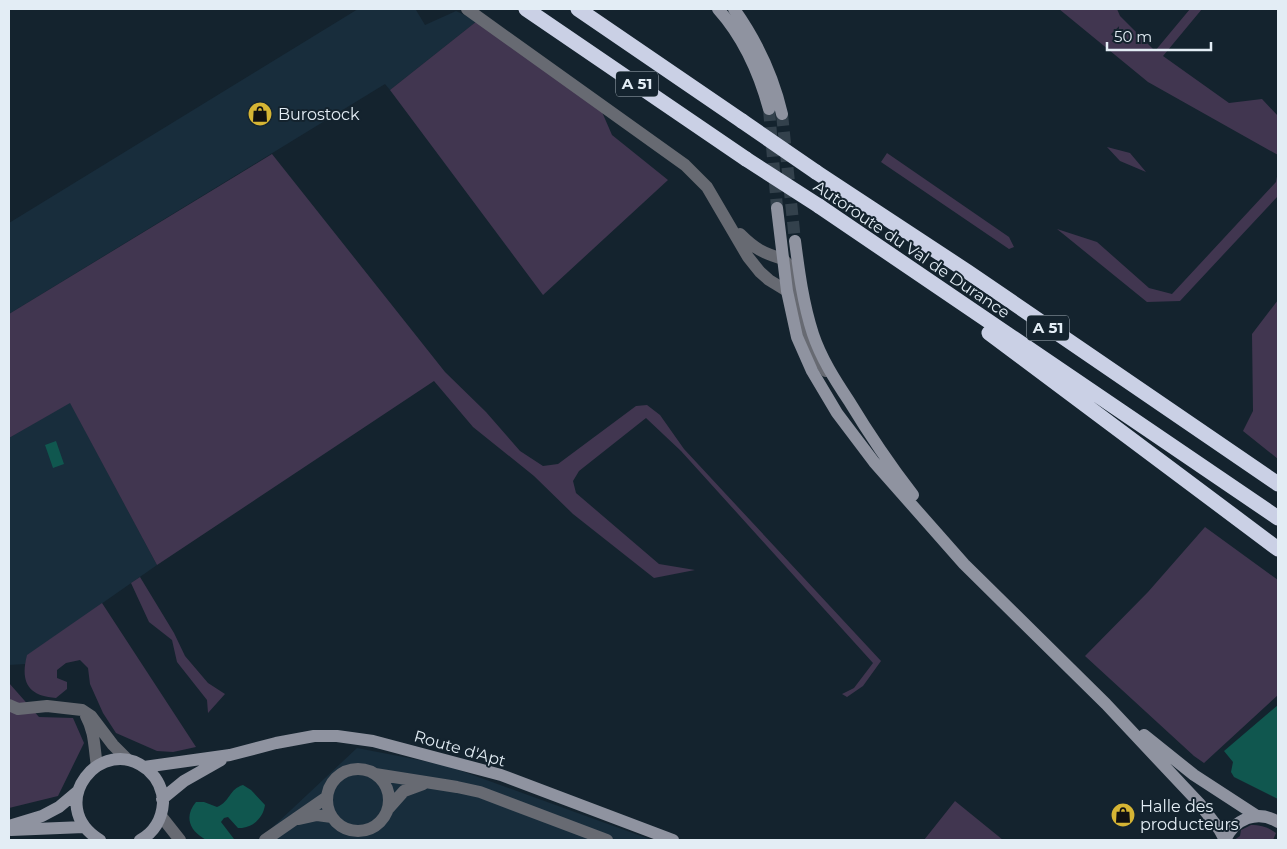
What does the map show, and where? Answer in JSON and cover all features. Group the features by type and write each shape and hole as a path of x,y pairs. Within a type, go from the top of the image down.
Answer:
{"highway":[{"name":"Autoroute du Val de Durance","path":"526,9 1278,518"},
{"name":"Autoroute du Val de Durance","path":"578,9 1278,484"},
{"path":"836,219 1278,548"}],"main road":[{"path":"718,9 729,22 754,63 776,112 778,98 769,72 756,43 734,9"},
{"path":"777,208 791,316 803,352 812,371 837,412 874,462 964,564 1106,704 1199,803 1225,840"},
{"path":"795,240 801,287 808,316 817,344 836,382 878,448 964,564"},
{"path":"1106,704 1194,775 1258,816"},
{"name":"Route d'Apt","path":"144,767 230,755 276,742 314,736 337,736 373,741 501,776 673,840"},
{"name":"Route d'Apt","path":"162,799 184,781 230,755"},
{"path":"100,840 84,827 76,804 78,791 86,775 97,766 113,759 128,760 144,767 157,780 160,787 162,799 161,816 149,835 140,840"},
{"path":"9,826 42,816 59,807 78,791"},
{"path":"1225,840 1237,823 1247,818 1267,817 1278,822"},
{"path":"9,830 84,827"}],"street":[{"path":"467,9 685,165 707,187 748,257 760,272 787,291"},
{"path":"726,219 751,245 762,252 783,259 790,267 798,316 807,339 817,360 836,382"},
{"path":"9,705 18,709 47,706 82,710 91,716 113,745 128,760"},
{"path":"82,710 90,723 95,739 97,766"},
{"path":"428,783 408,789 388,809 378,824 369,829 359,831 348,830 339,825 332,817 328,807 327,797 330,787 336,778 345,772 355,769 366,770 375,774 457,787 494,796 607,840"},
{"path":"375,774 387,790 389,799 388,809"},
{"path":"265,840 327,797"},
{"path":"292,820 317,815 332,817"},
{"path":"161,816 180,840"}],"shaded area":[{"path":"358,9 417,9 425,25 456,11 477,21 390,90 385,84 9,314 9,223"},
{"path":"1059,9 1117,9 1120,16 1155,51 1190,9 1202,9 1163,56 1229,103 1262,99 1278,116 1278,155 1148,82"},
{"path":"477,21 602,112 612,135 668,180 543,295 390,90"},
{"path":"1107,147 1130,153 1146,172 1120,161"},
{"path":"887,153 1009,237 1014,247 1009,249 881,162"},
{"path":"272,154 445,372 486,412 520,451 543,466 558,464 636,406 647,405 660,415 684,449 881,661 863,686 847,697 842,694 854,688 873,663 681,451 646,418 579,471 573,481 576,493 659,564 695,570 654,578 573,514 534,476 473,427 434,381 157,565 70,403 9,438 9,314"},
{"path":"1278,171 1278,196 1180,301 1147,302 1057,229 1097,242 1149,288 1172,294 1276,182"},
{"path":"1278,300 1278,459 1243,431 1253,411 1252,334"},
{"path":"70,402 157,565 28,655 25,664 9,665 9,438"},
{"path":"56,441 64,464 53,468 45,445"},
{"path":"1205,527 1278,580 1278,695 1204,763 1085,656 1148,592"},
{"path":"140,577 174,633 185,656 208,683 225,694 208,713 207,700 177,662 172,640 149,622 131,583"},
{"path":"102,603 196,747 173,752 157,751 116,733 103,713 90,684 88,668 80,660 66,663 57,670 57,678 67,682 67,689 56,698 39,694 28,686 25,673 27,655"},
{"path":"9,683 39,717 73,718 84,743 58,796 9,808"},
{"path":"1278,705 1278,799 1234,777 1231,772 1233,762 1224,751"},
{"path":"357,748 445,765 652,840 259,840"},
{"path":"243,785 251,790 265,805 262,815 256,822 247,827 238,828 228,817 224,818 221,822 234,839 223,841 206,840 194,830 189,817 196,802 204,802 217,807 225,802 235,789"},
{"path":"955,801 1003,840 924,840"},
{"path":"1251,825 1258,825 1276,833 1273,840 1234,840 1240,836 1241,830"}],"tunnel":[{"path":"769,109 777,208"},
{"path":"782,114 795,241"}],"place":[{"name":"Burostock","path":"260,114"},
{"name":"Halle des producteurs","path":"1123,815"}]}
